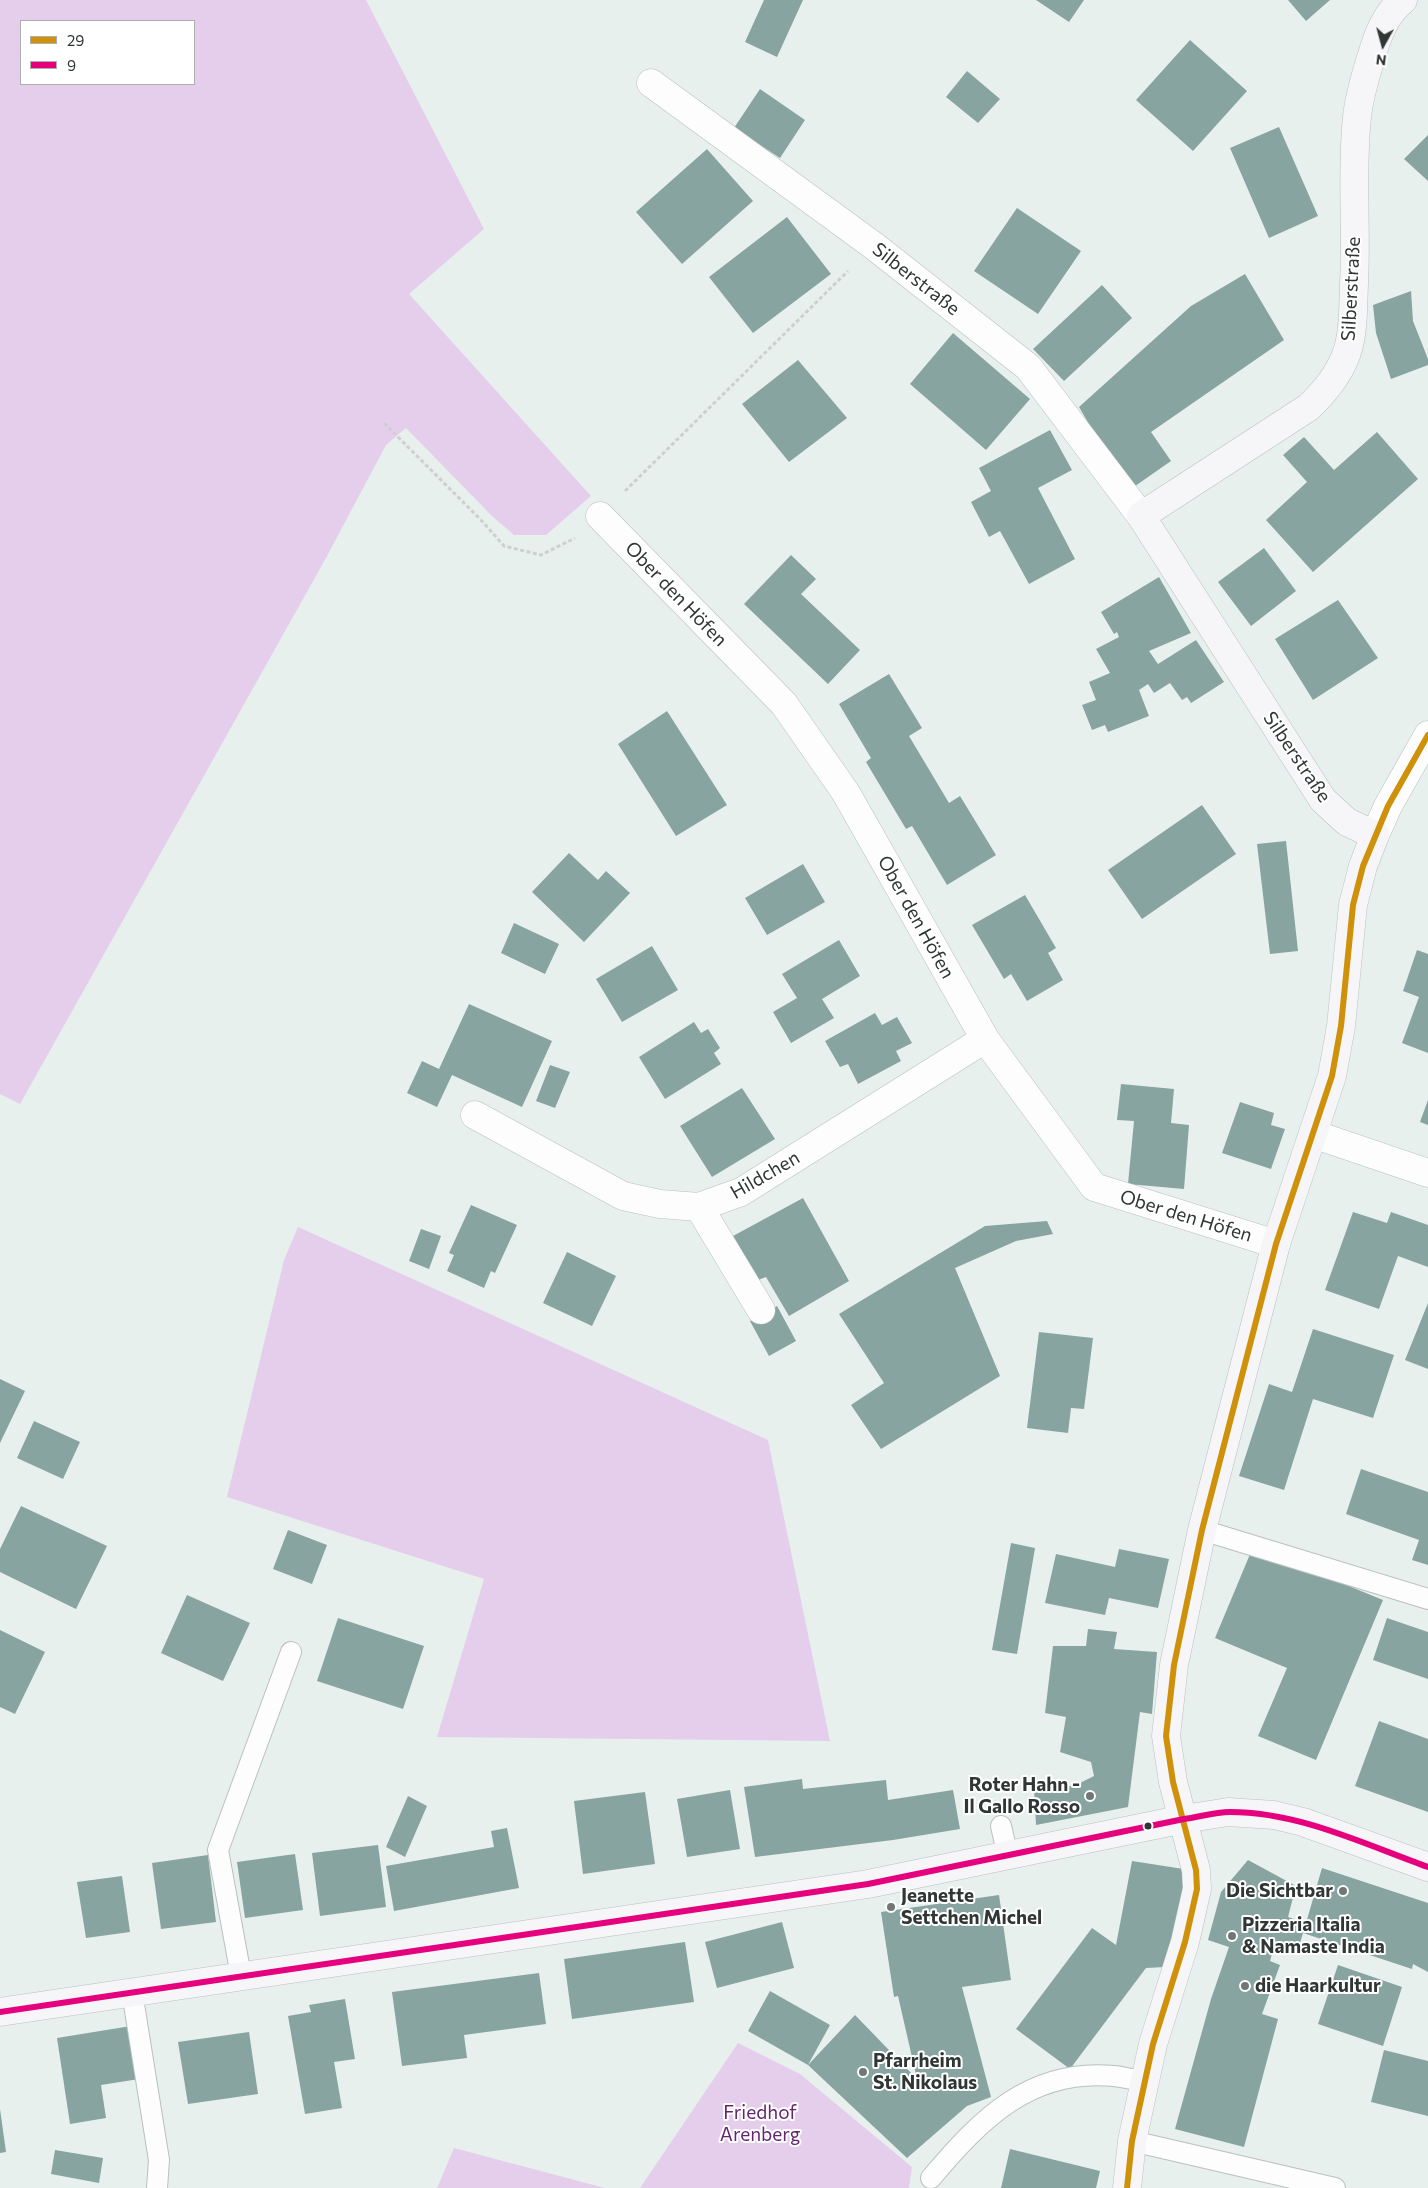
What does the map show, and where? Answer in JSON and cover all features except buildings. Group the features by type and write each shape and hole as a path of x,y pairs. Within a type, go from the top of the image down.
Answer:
{"street":[{"name":"Silberstraße","path":"1141,516 1309,407 1332,383 1347,354 1352,321 1355,264 1354,178 1357,117 1376,41 1392,8 1403,0"},
{"name":"Silberstraße","path":"651,83 874,246 1028,367 1141,516 1323,800 1347,822 1375,835"},
{"name":"Ober den Höfen","path":"600,516 784,704 846,792 985,1040 1094,1187 1276,1244"},
{"path":"1127,2188 1132,2141 1153,2044 1187,1933 1197,1889 1196,1870 1173,1782 1166,1736 1174,1665 1202,1530 1276,1244 1332,1076 1341,1026 1353,905 1363,866 1388,806 1428,735"},
{"name":"Hildchen","path":"475,1115 623,1196 660,1204 699,1207 741,1192 985,1040"},
{"path":"1314,1134 1428,1173"},
{"path":"699,1207 761,1310"},
{"path":"0,2012 868,1884 1184,1819 1228,1812 1274,1815 1303,1822 1428,1867"}],"lane":[{"path":"1202,1530 1428,1599"},
{"path":"241,1976 218,1850 291,1652"},
{"path":"1002,1826 1008,1856"},
{"path":"132,1992 159,2160 157,2188"},
{"path":"931,2178 959,2145 987,2118 1020,2095 1058,2080 1082,2076 1114,2076 1145,2082"},
{"path":"1132,2141 1335,2188"}],"path":[{"path":"384,424 481,520 504,546 541,555 574,539 600,516 874,246"}],"green space":[{"path":"0,0 366,0 484,229 409,294 591,496 546,535 514,535 492,516 406,428 386,445 326,558 20,1104 0,1094"},
{"path":"298,1227 768,1440 830,1741 437,1737 484,1579 227,1497 284,1260"},
{"name":"Friedhof Arenberg","path":"738,2043 800,2074 912,2167 909,2188 640,2188"},
{"path":"454,2148 605,2188 437,2188"}],"transit line":[{"name":"29","path":"1127,2188 1132,2141 1153,2044 1185,1942 1197,1889 1196,1870 1173,1782 1166,1736 1174,1665 1202,1530 1276,1244 1332,1076 1341,1026 1353,905 1363,866 1388,806 1428,735"},
{"name":"9","path":"0,2012 868,1884 1224,1812 1256,1813 1306,1823 1355,1839 1428,1867"}],"place":[{"name":"Roter Hahn - Il Gallo Rosso","path":"1090,1796"},
{"name":"Die Sichtbar","path":"1343,1891"},
{"name":"Jeanette Settchen Michel","path":"891,1907"},
{"name":"Pizzeria Italia & Namaste India","path":"1232,1936"},
{"name":"die Haarkultur","path":"1245,1986"},
{"name":"Pfarrheim St. Nikolaus","path":"863,2072"}]}
